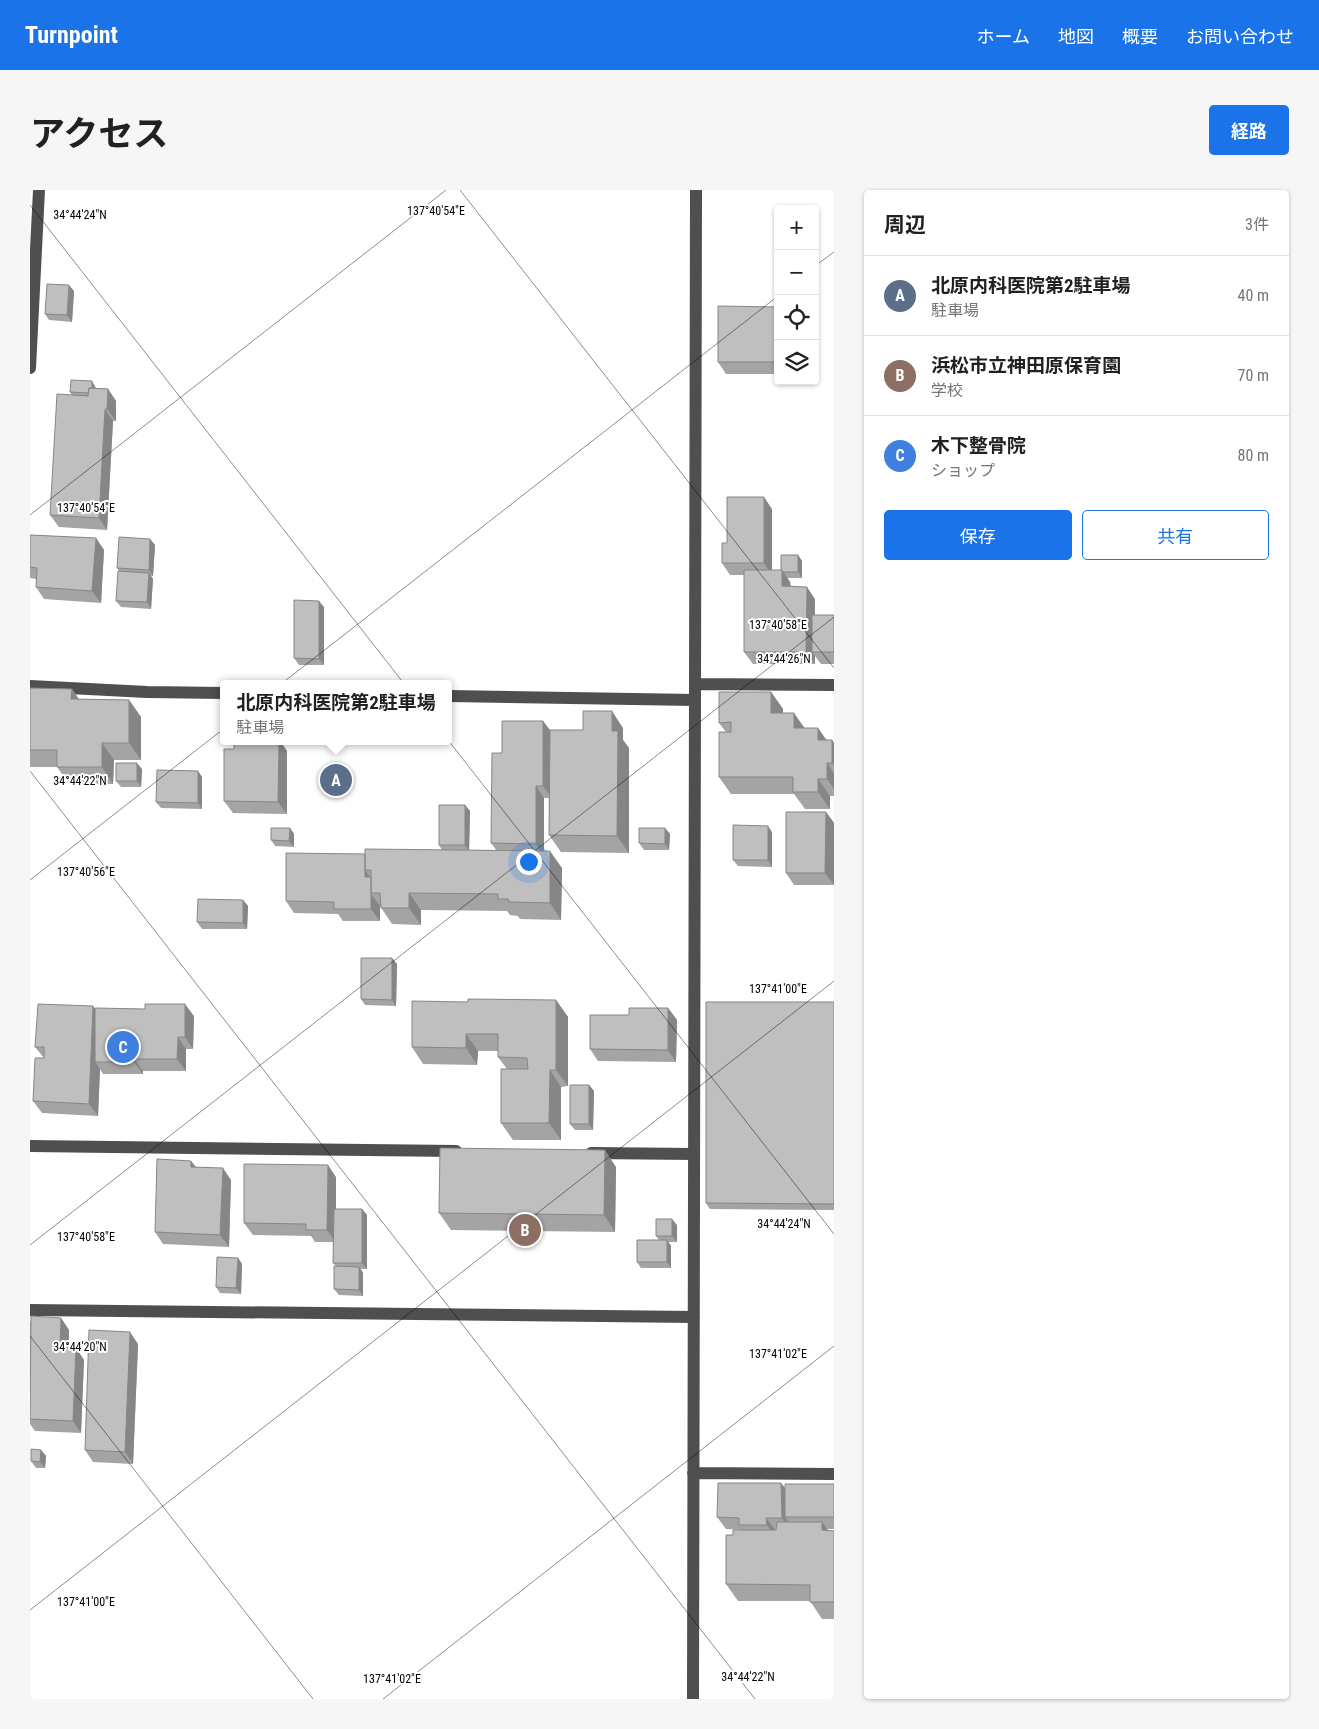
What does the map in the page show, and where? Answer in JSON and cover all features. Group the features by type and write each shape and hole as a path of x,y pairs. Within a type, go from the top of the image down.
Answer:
{"street":[{"path":"30,368 40,190"},
{"path":"693,1699 696,190"},
{"path":"695,684 834,685"},
{"path":"30,686 147,692 220,693"},
{"path":"452,696 695,700"},
{"path":"30,1146 466,1152"},
{"path":"575,1153 694,1154"},
{"path":"30,1310 694,1317"},
{"path":"693,1473 834,1474"}],"building":[{"path":"47,284 69,285 67,315 45,314"},
{"path":"718,306 774,307 774,362 718,362"},
{"path":"71,380 92,381 92,388 89,388 88,393 70,392"},
{"path":"89,388 108,389 107,409 105,409 99,518 50,515 57,394 88,396"},
{"path":"727,497 764,497 764,563 722,563 722,543 727,543"},
{"path":"30,535 96,538 92,591 36,587 37,568 30,567"},
{"path":"119,537 150,539 149,570 117,568"},
{"path":"781,555 798,555 798,572 783,572 781,570"},
{"path":"744,570 782,570 782,586 807,587 806,652 744,652"},
{"path":"118,571 149,573 147,602 116,601"},
{"path":"294,600 319,601 319,659 294,658"},
{"path":"812,615 834,615 834,652 812,652"},
{"path":"30,688 72,689 71,699 129,700 129,743 102,743 102,767 57,767 57,750 30,750"},
{"path":"719,692 771,692 771,713 794,713 794,728 818,728 818,740 832,740 832,763 827,763 827,779 818,779 818,792 793,792 793,777 719,777 719,732 731,732 731,722 719,723"},
{"path":"583,711 612,711 612,731 618,731 617,836 549,835 550,730 583,730"},
{"path":"502,721 543,721 543,786 536,786 536,844 491,843 492,753 502,753"},
{"path":"234,745 279,745 278,802 224,801 224,749 234,749"},
{"path":"116,763 137,763 137,781 116,781"},
{"path":"157,770 198,771 198,803 156,802"},
{"path":"439,805 465,805 465,845 439,845"},
{"path":"786,812 826,812 825,873 786,873"},
{"path":"733,825 768,826 768,860 733,860"},
{"path":"271,828 290,828 289,841 271,840"},
{"path":"639,828 665,828 665,844 639,843"},
{"path":"365,849 550,851 550,903 509,902 508,899 498,899 498,894 409,893 409,908 381,908 380,893 371,893 371,870 365,870"},
{"path":"286,853 365,854 365,877 371,877 371,909 334,909 334,902 286,901"},
{"path":"198,899 243,900 243,923 197,922"},
{"path":"361,958 392,958 392,1000 361,999"},
{"path":"468,999 556,1000 556,1070 550,1070 549,1123 501,1123 501,1069 528,1069 527,1058 498,1057 498,1034 466,1034 466,1048 412,1047 412,1001 468,1002"},
{"path":"706,1002 834,1002 834,1204 706,1203"},
{"path":"38,1004 93,1006 89,1104 33,1101 35,1058 44,1058 44,1047 35,1047"},
{"path":"145,1004 185,1004 185,1037 178,1037 177,1059 134,1059 134,1062 95,1062 95,1008 145,1009"},
{"path":"629,1008 668,1008 668,1050 590,1049 590,1015 629,1015"},
{"path":"570,1085 589,1085 589,1124 570,1124"},
{"path":"440,1148 605,1150 604,1215 439,1213"},
{"path":"157,1159 191,1161 191,1167 223,1168 220,1235 155,1232"},
{"path":"244,1164 328,1165 327,1230 306,1230 306,1224 244,1223"},
{"path":"334,1209 362,1209 362,1263 333,1263"},
{"path":"656,1219 672,1219 672,1236 656,1236"},
{"path":"637,1240 667,1240 667,1262 637,1262"},
{"path":"217,1257 238,1258 236,1288 216,1287"},
{"path":"334,1266 359,1267 359,1290 334,1289"},
{"path":"31,1316 61,1318 60,1348 76,1348 73,1421 30,1419"},
{"path":"89,1330 130,1332 125,1452 85,1450"},
{"path":"31,1449 41,1450 40,1462 31,1461"},
{"path":"718,1483 781,1483 782,1518 766,1518 767,1525 739,1525 739,1518 717,1517"},
{"path":"785,1484 834,1484 834,1517 785,1517"},
{"path":"777,1522 822,1522 822,1530 834,1531 834,1602 810,1602 810,1585 726,1584 726,1535 733,1535 733,1530 776,1530"}],"place":[{"name":"北原内科医院第2駐車場","path":"336,780"},
{"name":"木下整骨院","path":"123,1047"},
{"name":"浜松市立神田原保育園","path":"525,1230"}]}
